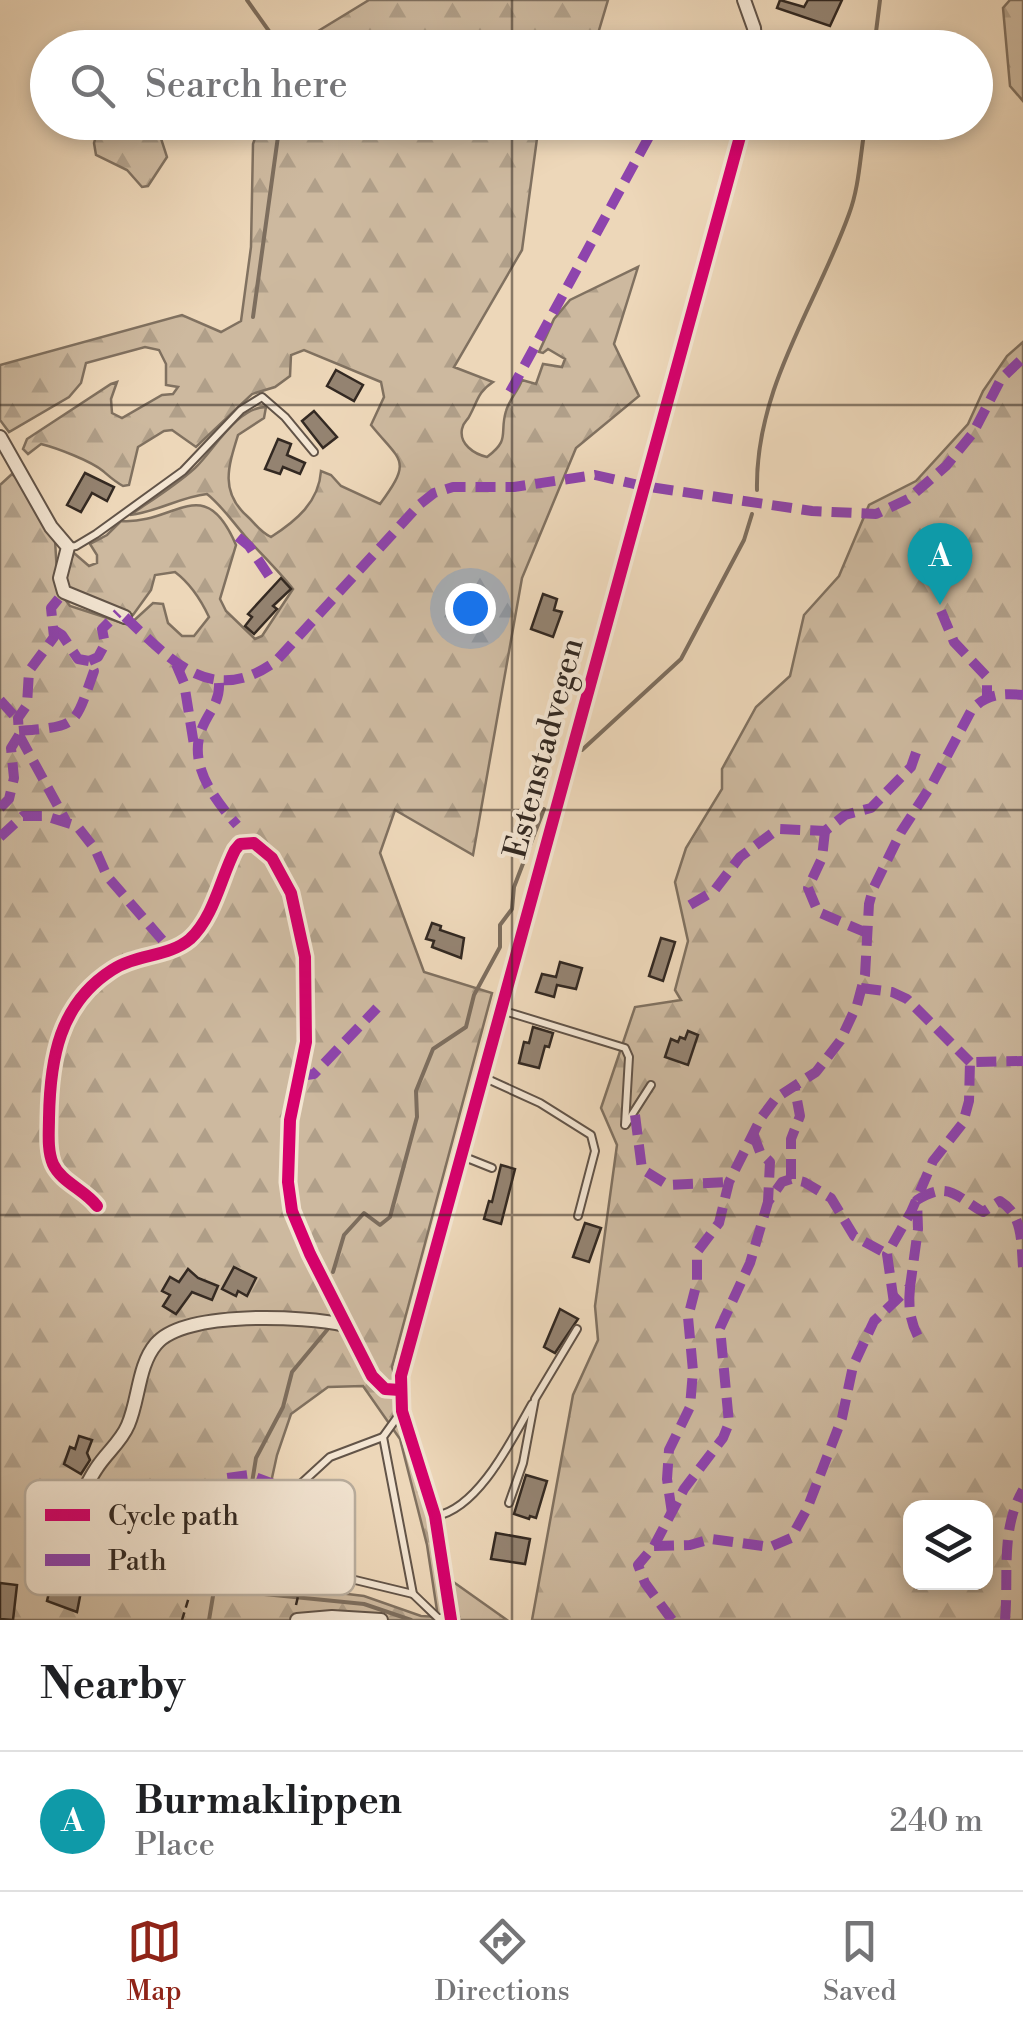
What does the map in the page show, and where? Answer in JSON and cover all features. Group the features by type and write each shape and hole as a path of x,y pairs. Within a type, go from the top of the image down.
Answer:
{"street":[{"path":"744,0 754,30"},
{"name":"Estenstadvegen","path":"451,1619 435,1516 402,1411 400,1390 406,1354 739,140"},
{"path":"0,437 51,527 68,547 60,578 64,592 124,616"},
{"path":"97,1206 57,1170 50,1154 50,1083 62,1027 83,994 106,974 134,958 188,941 206,915 235,850 240,844 254,844 272,858 282,874 296,906 305,957 306,1042 290,1120 289,1196 299,1232 377,1383 386,1389 400,1390"},
{"path":"90,1480 120,1440 150,1354 165,1335 200,1324 238,1320 293,1319 345,1325"},
{"path":"298,1620 381,1620"}],"lane":[{"path":"68,547 96,534 183,471 241,410 262,397 314,452"},
{"path":"500,1010 626,1048 629,1057 624,1125 635,1115 651,1086"},
{"path":"482,1077 540,1103 591,1135 595,1151 578,1216"},
{"path":"460,1156 492,1168"},
{"path":"435,1516 448,1514 465,1503 486,1478 577,1329"},
{"path":"510,1503 523,1463 535,1399"},
{"path":"305,1480 330,1457 382,1438 402,1411"},
{"path":"382,1438 413,1594"},
{"path":"355,1580 413,1594 438,1618 451,1619"}],"path":[{"path":"182,1620 190,1595"},
{"path":"297,1603 298,1595"}],"green space":[{"path":"369,0 608,0 599,30 320,30"},
{"path":"1010,0 1023,0 1023,101 1010,86 1003,8"},
{"path":"162,140 167,157 148,186 142,187 127,170 96,155 94,143"},
{"path":"254,140 537,140 522,250 454,367 493,382 481,393 462,429 465,444 487,457 502,441 506,411 522,380 536,384 543,364 562,367 565,359 548,349 539,352 554,319 570,300 638,267 614,344 639,396 576,448 522,578 473,855 395,810 380,853 424,972 492,993 392,1367 452,1581 507,1620 0,1620 0,485 12,474 22,483 55,540 58,590 70,606 129,625 153,603 163,604 168,623 182,636 194,636 209,617 195,593 175,572 155,575 151,590 133,615 67,589 65,573 74,553 89,566 97,563 90,544 121,521 140,520 187,506 212,510 236,545 220,599 226,611 255,639 262,636 293,589 207,494 130,515 195,468 245,414 266,407 264,418 238,435 229,479 238,507 271,537 305,510 316,492 321,471 341,486 380,504 400,469 396,454 371,425 384,397 381,382 304,350 291,355 290,376 275,387 252,394 196,447 172,430 138,447 129,485 123,486 98,467 64,452 41,444 28,454 23,449 27,439 111,384 117,382 111,399 112,413 122,418 162,395 173,394 178,387 166,385 166,364 159,350 145,347 86,363 81,383 69,397 9,432 0,420 0,365 182,315 221,332 241,321 251,247"},
{"path":"1023,342 1023,1620 532,1620 573,1395 598,1340 595,1306 617,1145 601,1108 635,1007 681,1000 675,990 688,941 675,882 686,848 722,789 722,769 756,707 790,676 804,615 839,576 869,505 916,481 968,424 983,391 1007,356"}],"building":[{"path":"780,0 804,7 808,0 842,0 830,26 777,8"},
{"path":"336,370 363,385 354,401 327,386"},
{"path":"314,411 337,437 323,448 302,421"},
{"path":"278,439 291,444 287,455 305,463 300,474 283,467 280,474 265,469"},
{"path":"85,473 114,487 107,501 92,493 81,512 67,505"},
{"path":"281,578 291,589 273,606 277,609 254,634 245,626 252,617 248,614"},
{"path":"543,594 557,599 554,610 562,612 553,637 531,629"},
{"path":"432,923 464,938 461,958 432,947 434,941 426,939"},
{"path":"661,938 675,942 663,981 649,976"},
{"path":"560,962 582,968 576,989 557,985 554,997 536,992 542,974 556,977"},
{"path":"533,1027 553,1033 539,1068 519,1063"},
{"path":"688,1031 698,1035 688,1065 665,1057 671,1039 685,1039"},
{"path":"501,1165 515,1169 501,1224 484,1219"},
{"path":"585,1223 601,1228 589,1262 573,1257"},
{"path":"234,1267 256,1278 247,1296 222,1289"},
{"path":"188,1269 218,1286 212,1300 192,1292 176,1314 163,1306 170,1295 162,1291 170,1277 179,1282"},
{"path":"560,1309 578,1319 555,1353 544,1347"},
{"path":"79,1436 92,1440 87,1453 90,1460 81,1474 64,1464"},
{"path":"526,1475 547,1481 536,1518 514,1514"},
{"path":"496,1533 530,1539 525,1564 491,1559"},
{"path":"0,1583 17,1585 13,1620 0,1619"},
{"path":"48,1595 80,1595 77,1612 47,1601"}],"waterway":[{"path":"247,0 268,30"},
{"path":"876,30 880,0"},
{"path":"253,317 278,140"},
{"path":"757,490 766,417 790,348 853,203 864,140"},
{"path":"582,750 681,659 744,540 752,514"},
{"path":"333,1272 344,1235 364,1213 380,1225 390,1217 417,1117 416,1091 433,1049 466,1027 474,995 500,947 500,925 512,909 514,887 544,809"},
{"path":"252,1480 256,1458 283,1407 292,1372 327,1330"},
{"path":"209,1620 213,1595"},
{"path":"275,1595 364,1604 411,1620"}],"marked path":[{"path":"510,392 647,140"},
{"path":"125,617 159,649 194,673 232,680 253,674 276,661 419,505 434,493 453,487 514,487 595,475 812,511 876,514 908,499 946,466 973,433 1001,379 1023,358"},
{"path":"238,537 249,546 271,579"},
{"path":"0,808 9,799 14,778 11,748 19,735 18,718 27,705 29,671 54,637 51,608 64,592"},
{"path":"941,611 954,642 987,677 987,698"},
{"path":"89,661 98,657 105,644 102,629 118,613"},
{"path":"19,731 64,725 72,720 94,671 89,661 78,659 54,630"},
{"path":"176,664 184,683 195,751"},
{"path":"219,683 198,753 205,780 237,825"},
{"path":"672,1513 667,1479 669,1450 690,1407 693,1371 688,1317 697,1282 697,1252 719,1223 729,1182 761,1118 776,1098 816,1072 840,1041 857,1005 865,975 873,889 971,711 994,696 1023,695"},
{"path":"0,700 18,720"},
{"path":"19,735 66,821"},
{"path":"690,905 714,891 740,857 778,829 825,831 845,815 871,808 911,767 919,744"},
{"path":"0,837 23,816 45,816 77,826 95,849 107,876 170,949"},
{"path":"825,831 822,858 808,888 818,912 867,933"},
{"path":"861,988 892,992 907,999 970,1062"},
{"path":"299,1076 314,1074 377,1008"},
{"path":"894,1303 887,1254 933,1161 963,1123 969,1101 970,1062 1023,1061"},
{"path":"791,1179 791,1139 800,1116 794,1084"},
{"path":"635,1115 642,1169 668,1185 729,1182"},
{"path":"753,1133 760,1152 770,1162 768,1202"},
{"path":"672,1620 645,1583 638,1565 654,1546 684,1489 723,1438 729,1423 720,1328 750,1263 768,1202 782,1182 804,1182 831,1198 854,1236 887,1254"},
{"path":"654,1546 690,1545 711,1539 770,1547 791,1538 807,1509 842,1418 853,1366 874,1321 910,1287 918,1229 917,1200 937,1191 951,1192 983,1212 1000,1201 1017,1221 1023,1267"},
{"path":"910,1287 911,1315 921,1342"},
{"path":"225,1480 249,1475 263,1480"},
{"path":"1005,1620 1008,1537 1023,1490"}],"cycle path":[{"path":"451,1620 435,1516 402,1411 401,1376 739,140"},
{"path":"97,1206 62,1176 50,1153 52,1075 69,1016 94,984 112,970 190,939 211,908 235,850 240,844 254,843 272,858 291,893 305,957 306,1042 290,1120 288,1182 292,1211 372,1376 385,1389 400,1390"}],"place":[{"name":"Burmaklippen","path":"940,605"}]}
